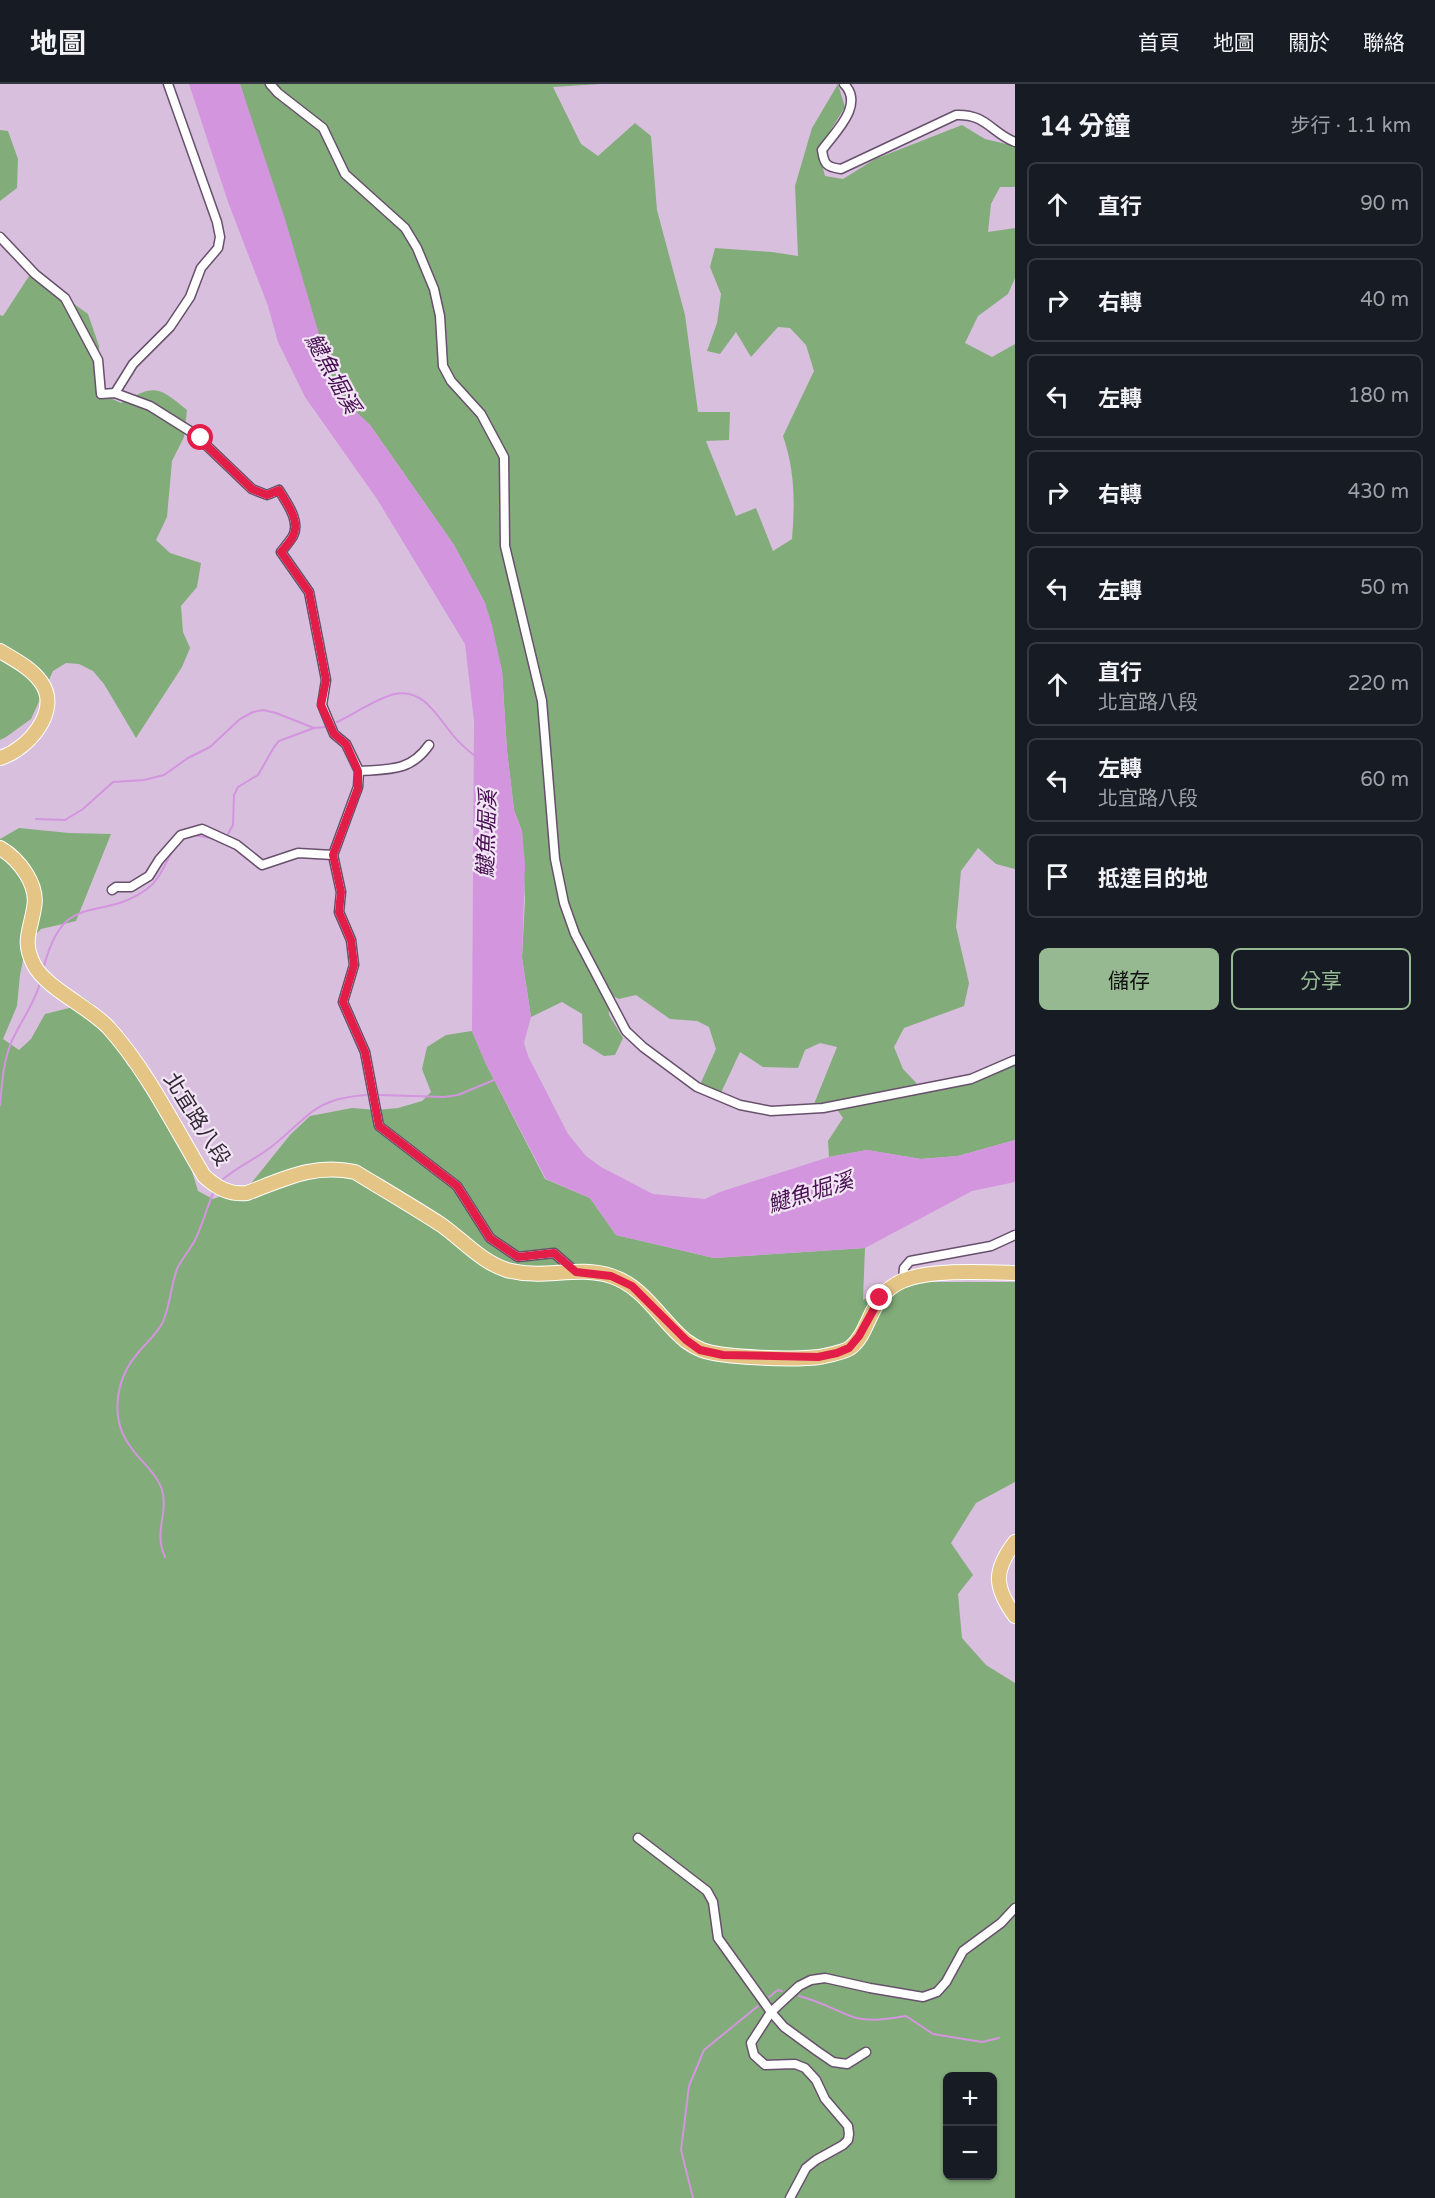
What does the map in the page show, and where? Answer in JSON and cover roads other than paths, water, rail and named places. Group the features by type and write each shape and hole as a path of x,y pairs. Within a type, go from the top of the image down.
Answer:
{"main road":[{"path":"0,651 27,667 41,682 48,700 42,722 33,735 22,748 0,758"},
{"name":"北宜路八段","path":"0,848 21,866 33,892 35,906 26,945 36,968 105,1024 122,1043 136,1062 204,1176 213,1184 237,1194 247,1193 309,1170 341,1169 355,1172 441,1225 485,1260 504,1269 525,1274 576,1272 611,1276 632,1286 686,1340 700,1350 723,1355 818,1357 849,1348 859,1336 880,1298 903,1281 935,1274 1015,1273"},
{"path":"1015,1542 1003,1560 998,1577 1000,1593 1015,1616"}],"street":[{"path":"115,393 133,364 170,327 189,297 201,268 218,248 220,237 217,222 168,84"},
{"path":"270,84 278,93 323,128 345,174 405,228 417,248 434,289 440,316 443,366 451,381 481,414 504,457 505,546 542,701 555,859 564,903 575,934 626,1031 643,1047 697,1088 740,1105 771,1111 823,1108 971,1079 1015,1060"},
{"path":"844,84 851,94 850,112 822,150 823,162 828,167 841,169 956,115 970,115 984,121 1004,138 1015,142"},
{"path":"0,237 35,274 65,298 98,360 101,394 115,393 150,406 201,438 252,489 267,495 279,490 290,509 295,527 294,536 281,552 309,592 326,680 321,705 334,734 346,744 358,771 358,788 333,855 341,892 339,912 351,940 354,965 343,1002 365,1052 379,1126 457,1186 490,1238 518,1257 554,1253 576,1272"},
{"path":"358,771 401,768 421,757 429,745"},
{"path":"112,890 116,887 131,887 149,876 159,860 181,835 202,829 237,845 262,865 298,853 333,855"},
{"path":"903,1281 904,1268 910,1261 991,1246 1015,1235"},
{"path":"638,1838 707,1891 712,1902 718,1938 784,2027 833,2062 847,2064 866,2052"},
{"path":"790,2198 806,2168 843,2145 848,2140 849,2134 848,2126 825,2100 816,2080 806,2068 795,2064 765,2065 754,2055 751,2043 771,2012 799,1986 812,1980 825,1978 870,1989 923,1996 937,1992 946,1982 963,1951 1001,1923 1015,1908"}],"water":[{"name":"𩻸魚堀溪","path":"189,84 240,84 285,219 332,378 341,398 370,425 454,545 485,603 502,671 507,751 514,810 522,831 525,863 522,958 531,1017 524,1043 528,1056 568,1134 586,1156 601,1167 653,1194 705,1199 720,1192 829,1157 867,1150 921,1159 958,1156 1015,1140 1015,1182 972,1191 865,1248 714,1258 616,1235 590,1198 546,1179 486,1064 472,1031 474,721 465,644 377,499 305,397 278,342 268,306 228,202"}],"waterway":[{"path":"337,722 388,696 405,693 414,695 428,705 457,740 475,756"},
{"path":"36,819 65,820 83,809 113,782 144,780 164,775 188,758 210,747 240,719 253,712 263,710 314,728 327,727"},
{"path":"228,834 233,825 234,795 238,787 258,775 279,741 314,728"},
{"path":"194,835 215,839"},
{"path":"44,966 52,942 62,926 85,911 113,905 147,889 156,880 175,848"},
{"path":"0,1105 8,1051 40,983"},
{"path":"380,1095 444,1097 458,1095 494,1080"},
{"path":"221,1181 267,1150 320,1106 347,1097 366,1095"},
{"path":"165,1557 160,1539 164,1507 162,1490 153,1474 133,1451 122,1433 117,1404 118,1395 131,1361 163,1322 177,1269 196,1238 214,1191"},
{"path":"769,1997 778,1990 782,1991"},
{"path":"799,1996 859,2019 879,2020 906,2016 933,2034 982,2042 999,2038"},
{"path":"693,2198 681,2150 689,2086 704,2050 758,2006"}]}
